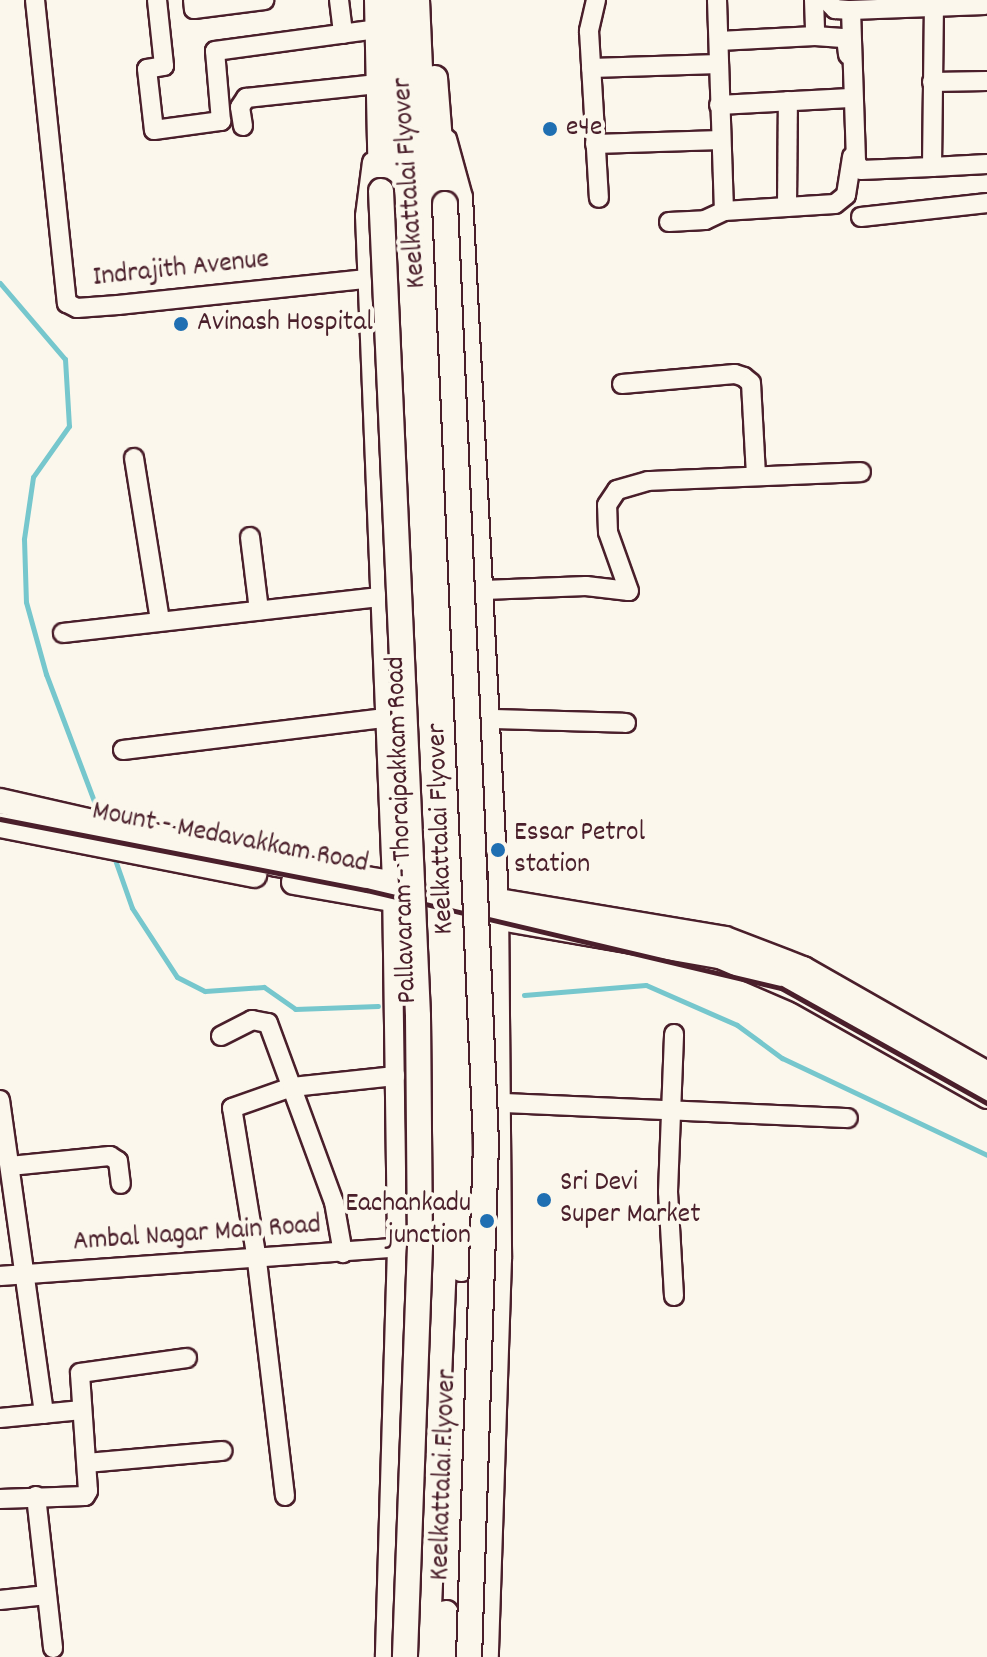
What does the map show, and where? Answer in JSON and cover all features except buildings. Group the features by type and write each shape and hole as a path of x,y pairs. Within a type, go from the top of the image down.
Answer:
{"main road":[{"name":"Keelkattalai Flyover","path":"377,0 381,191 418,1016 420,1246 405,1657"},
{"name":"Pallavaram - Thoraipakkam Road","path":"396,0 463,1212 444,1657"},
{"name":"Pallavaram - Thoraipakkam Road","path":"417,0 445,901 445,1246 427,1657"},
{"name":"Keelkattalai Flyover","path":"427,0 445,204 486,1143 469,1657"},
{"name":"Mount - Medavakkam Road","path":"0,801 70,828"},
{"name":"Mount - Medavakkam Road","path":"0,825 70,828 277,864 392,892 499,910"},
{"path":"499,910 725,939 803,969 987,1074"},
{"path":"499,910 722,957 801,991 987,1096"}],"street":[{"name":"Indrajith Avenue","path":"35,0 62,292 67,303 77,308 118,305 367,279"},
{"path":"264,0 157,7 164,66 147,69 154,130 221,121 215,51 377,29"},
{"path":"339,0 343,34"},
{"path":"596,0 589,31 599,198"},
{"path":"717,0 724,211"},
{"path":"814,0 815,36"},
{"path":"826,0 835,9 851,10 986,3"},
{"path":"932,167 934,4"},
{"path":"851,10 858,169 987,164"},
{"path":"669,222 705,220 724,211 835,204 846,195 852,164 846,38 815,36 719,41"},
{"path":"591,68 719,64"},
{"path":"932,82 987,81"},
{"path":"243,126 241,100 246,98 377,84"},
{"path":"719,105 850,98"},
{"path":"787,207 788,101"},
{"path":"437,102 463,197 494,719 502,1103 489,1657"},
{"path":"378,115 365,216 377,597 392,892 397,1248 385,1657"},
{"path":"595,144 721,140"},
{"path":"861,217 987,203"},
{"path":"622,384 735,374 744,377 752,394 756,474"},
{"path":"134,458 160,621"},
{"path":"484,590 586,586 629,591 608,532 607,505 617,490 648,481 756,474 861,472"},
{"path":"250,537 259,610"},
{"path":"63,633 377,597"},
{"path":"123,750 383,718"},
{"path":"494,719 626,723"},
{"path":"221,1036 252,1020 268,1023 334,1202 343,1253"},
{"path":"674,1034 674,1109 668,1192 674,1296"},
{"path":"285,1496 257,1260 232,1108 292,1087 395,1076"},
{"path":"0,1100 27,1274 44,1414"},
{"path":"502,1103 848,1118"},
{"path":"10,1166 110,1156 118,1161 121,1184"},
{"name":"Ambal Nagar Main Road","path":"0,1276 445,1246"},
{"path":"0,1499 85,1496 90,1482 79,1378 85,1369 187,1358"},
{"path":"0,1418 82,1410"},
{"path":"87,1463 222,1451"},
{"path":"36,1496 53,1648"},
{"path":"0,1600 47,1595"}],"waterway":[{"path":"0,283 65,359 69,426 33,477 24,539 26,602 46,674 99,814"},
{"path":"113,854 132,908 177,977 205,991 264,987 295,1009 378,1006"},
{"path":"524,995 646,985 737,1025 782,1058 987,1155"}],"railway":[{"path":"0,819 366,890 781,988 987,1103"}],"place":[{"name":"e4e","path":"550,129"},
{"name":"Avinash Hospital","path":"181,324"},
{"name":"Essar Petrol station","path":"498,850"},
{"name":"Sri Devi Super Market","path":"544,1200"},
{"name":"Eachankadu junction","path":"487,1221"}]}
